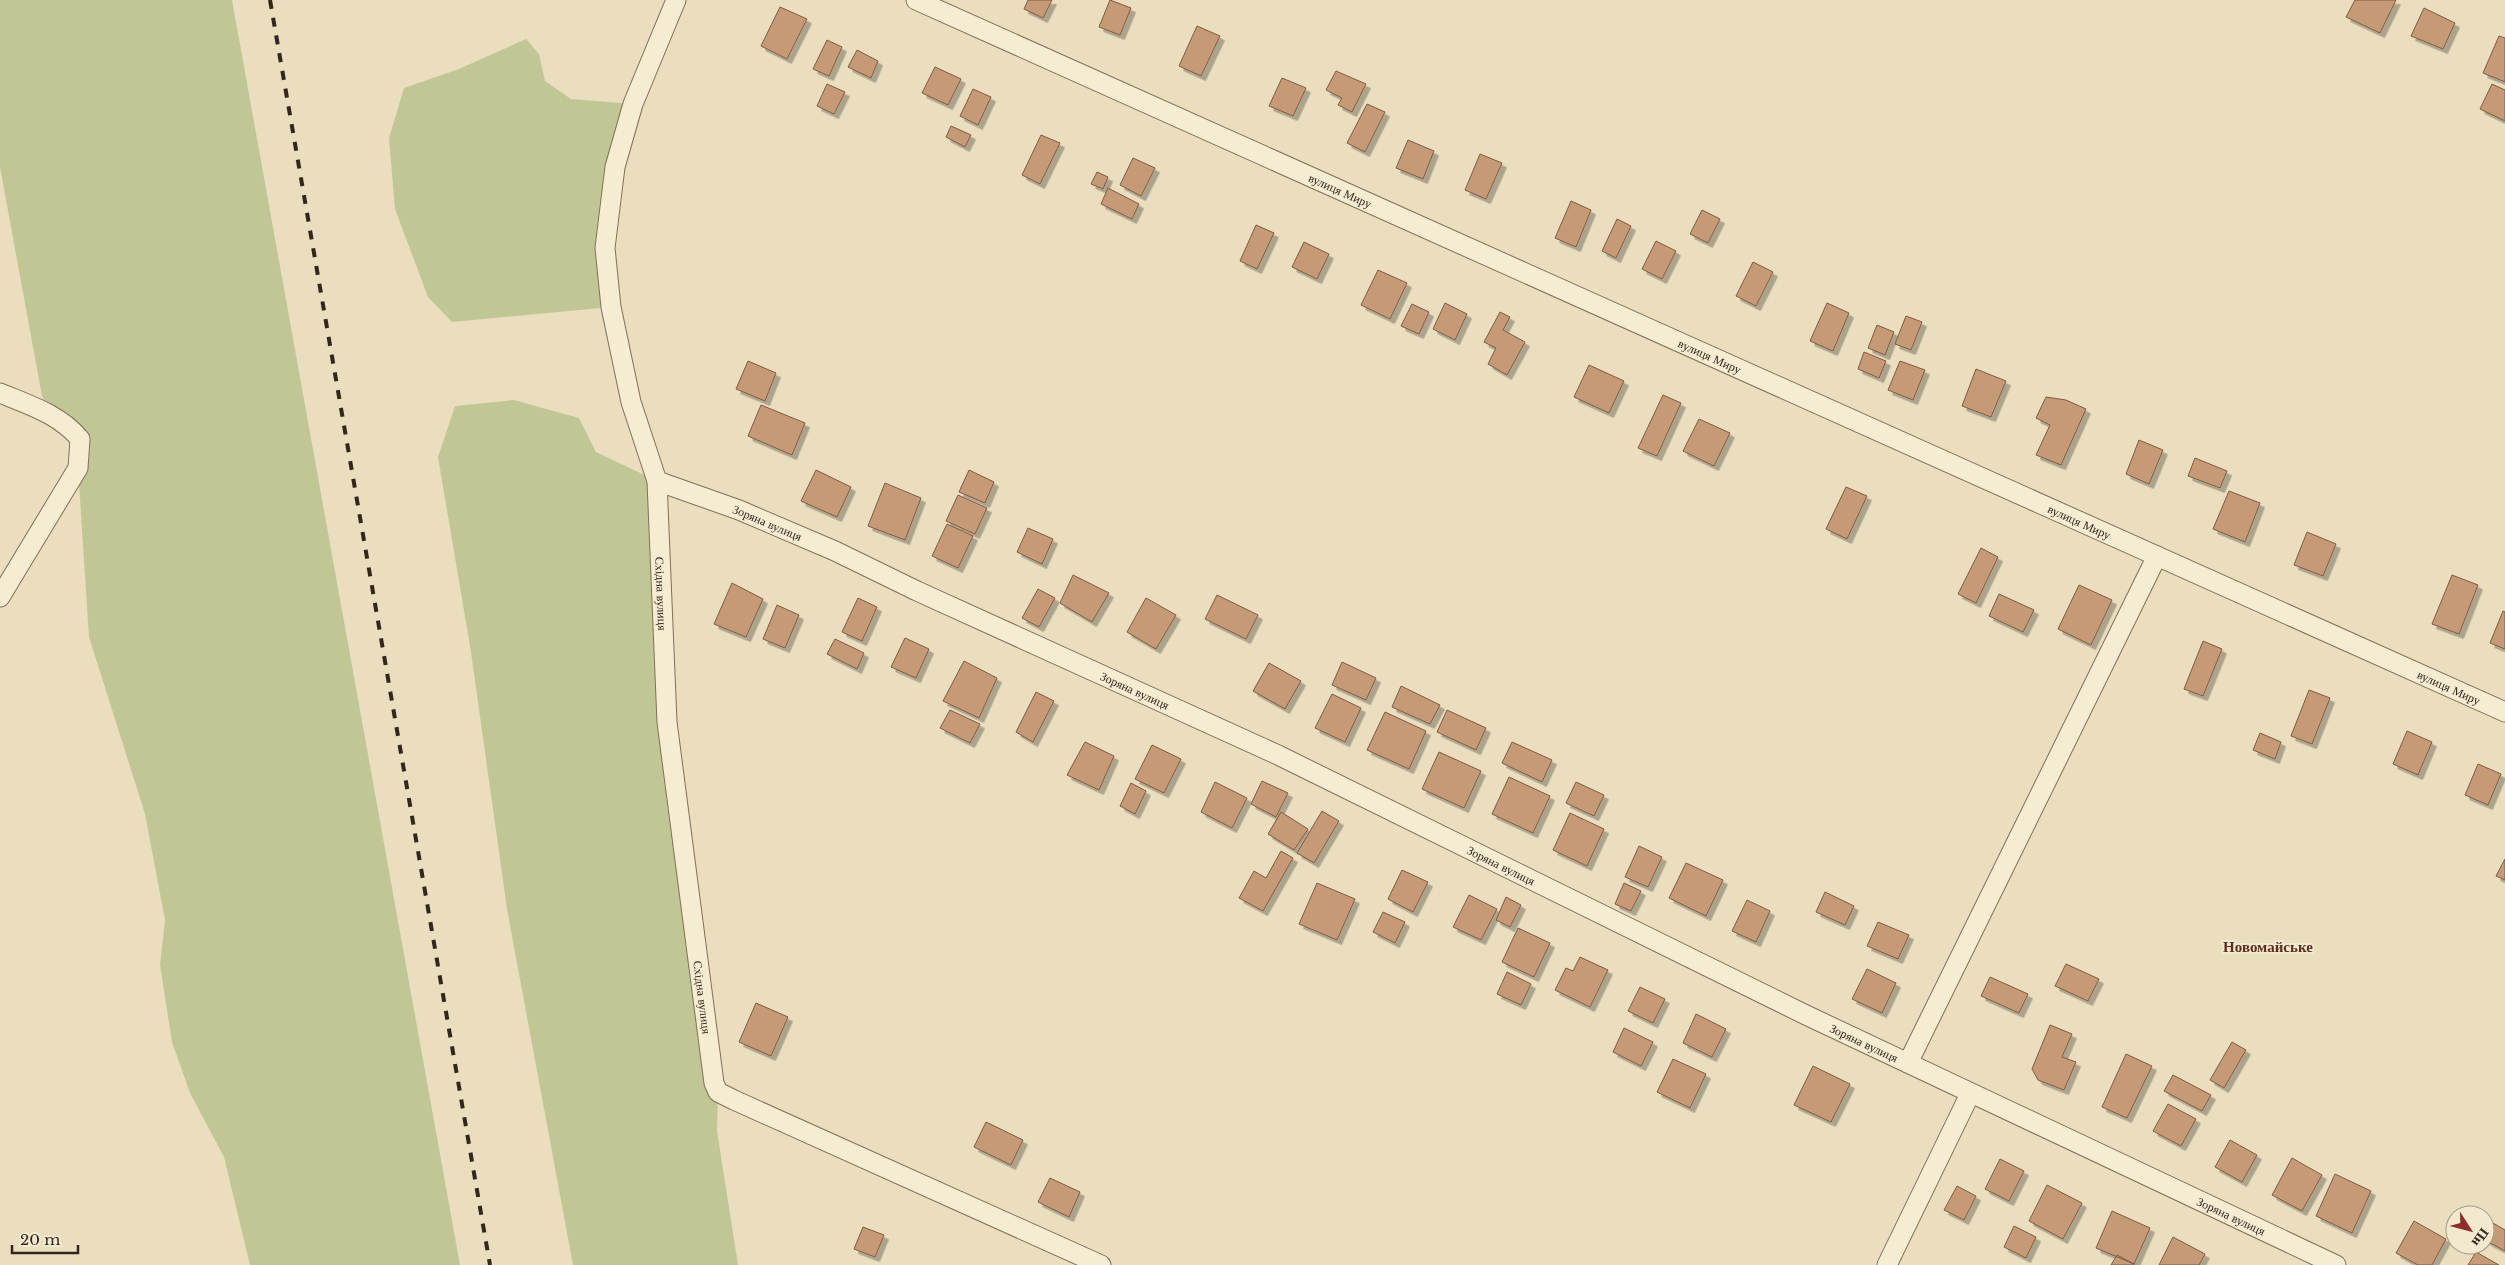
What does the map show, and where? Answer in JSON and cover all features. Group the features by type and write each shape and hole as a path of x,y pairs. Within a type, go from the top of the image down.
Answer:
{"street":[{"path":"657,481 631,402 611,307 605,248 615,166 633,104 676,0"},
{"name":"вулиця Миру","path":"916,0 2505,712"},
{"path":"0,393 49,414 69,426 80,439 78,468 0,597"},
{"name":"Зоряна вулиця","path":"657,481 739,510 835,551 926,595 1260,747 1544,888 1970,1094 2209,1203 2336,1265"},
{"name":"Східна вулиця","path":"657,481 667,722 714,1083 718,1092 1101,1265"},
{"path":"1908,1063 2157,556"},
{"path":"1887,1265 1970,1094"}],"green space":[{"path":"0,0 232,0 460,1265 250,1265 224,1157 190,1093 172,1042 160,965 165,920 145,814 89,637 78,468 80,439 49,414 42,396 0,167"},
{"path":"526,39 539,54 545,81 571,99 633,104 615,167 611,307 452,322 428,297 395,209 389,138 404,88 459,69"},
{"path":"514,400 579,418 596,452 657,481 667,722 718,1092 717,1131 738,1265 573,1265 507,909 471,652 438,457 455,406"}],"building":[{"path":"1028,0 1052,0 1043,18 1024,9"},
{"path":"1110,0 1131,8 1120,35 1099,27"},
{"path":"2355,0 2396,0 2380,33 2346,17"},
{"path":"780,7 807,19 787,59 761,46"},
{"path":"2424,8 2455,23 2443,49 2411,36"},
{"path":"1197,26 1220,36 1201,76 1179,66"},
{"path":"2499,36 2505,38 2505,82 2483,73"},
{"path":"827,40 842,47 829,76 813,69"},
{"path":"857,50 878,61 871,78 848,67"},
{"path":"935,67 961,79 948,105 922,93"},
{"path":"1336,71 1366,84 1352,112 1338,105 1342,98 1326,90"},
{"path":"1282,78 1306,88 1293,116 1269,106"},
{"path":"827,84 845,92 834,114 817,106"},
{"path":"2492,84 2505,90 2505,121 2480,109"},
{"path":"973,89 991,97 978,125 960,116"},
{"path":"1367,104 1385,112 1365,152 1347,143"},
{"path":"951,126 971,135 965,147 946,137"},
{"path":"1041,135 1060,143 1040,184 1022,175"},
{"path":"1408,140 1434,151 1423,179 1396,168"},
{"path":"1480,154 1502,163 1486,199 1465,190"},
{"path":"1133,158 1155,168 1141,196 1120,185"},
{"path":"1097,172 1108,177 1103,189 1091,184"},
{"path":"1108,188 1139,204 1132,219 1101,204"},
{"path":"1571,201 1591,210 1576,247 1555,238"},
{"path":"1702,210 1720,219 1708,243 1690,234"},
{"path":"1617,219 1631,226 1616,258 1602,251"},
{"path":"1256,225 1274,233 1257,269 1240,261"},
{"path":"1656,241 1676,251 1662,279 1642,269"},
{"path":"1304,242 1329,254 1317,279 1292,267"},
{"path":"1753,262 1773,272 1756,306 1736,296"},
{"path":"1378,270 1407,283 1390,319 1361,305"},
{"path":"1445,303 1467,314 1455,340 1433,329"},
{"path":"1827,303 1849,313 1833,351 1810,341"},
{"path":"1412,304 1429,312 1419,334 1401,326"},
{"path":"1500,312 1510,317 1503,330 1525,342 1507,375 1488,364 1496,348 1484,342"},
{"path":"1906,316 1922,322 1911,350 1895,344"},
{"path":"1877,325 1894,332 1885,355 1868,348"},
{"path":"1864,352 1886,361 1879,378 1858,369"},
{"path":"748,361 776,373 765,401 736,389"},
{"path":"1900,361 1925,370 1913,400 1888,390"},
{"path":"1589,365 1624,381 1609,413 1574,397"},
{"path":"1976,369 2006,381 1991,417 1962,406"},
{"path":"1663,395 1681,403 1657,456 1638,448"},
{"path":"2046,397 2066,400 2086,409 2061,465 2036,455 2050,425 2036,418"},
{"path":"761,405 805,423 792,455 748,436"},
{"path":"1699,419 1730,433 1714,466 1683,451"},
{"path":"2139,440 2163,450 2149,484 2126,474"},
{"path":"2195,458 2227,471 2220,488 2188,476"},
{"path":"816,470 851,487 837,517 801,501"},
{"path":"969,470 994,482 985,503 959,492"},
{"path":"885,483 921,498 905,540 868,526"},
{"path":"1846,487 1867,496 1847,539 1826,529"},
{"path":"2229,491 2260,503 2245,542 2213,529"},
{"path":"958,495 987,508 975,534 946,521"},
{"path":"947,524 973,536 958,568 932,556"},
{"path":"1028,528 1053,539 1042,564 1017,552"},
{"path":"2307,532 2336,544 2323,576 2294,565"},
{"path":"1981,548 1998,557 1976,603 1958,594"},
{"path":"1073,575 1109,593 1092,622 1060,603"},
{"path":"2452,575 2478,585 2459,634 2432,624"},
{"path":"732,583 763,599 746,637 714,624"},
{"path":"2079,585 2112,600 2091,645 2058,629"},
{"path":"1038,589 1055,598 1039,627 1022,618"},
{"path":"1999,594 2034,610 2023,632 1989,616"},
{"path":"1217,595 1258,615 1246,639 1205,619"},
{"path":"858,598 877,607 862,641 842,632"},
{"path":"1146,598 1176,615 1156,649 1127,632"},
{"path":"777,605 799,615 785,648 763,639"},
{"path":"2503,611 2505,612 2505,649 2490,643"},
{"path":"905,638 929,649 916,678 891,667"},
{"path":"835,639 864,653 857,669 827,654"},
{"path":"2203,641 2222,649 2203,696 2184,689"},
{"path":"964,661 997,678 979,718 943,701"},
{"path":"1342,662 1376,678 1366,700 1332,685"},
{"path":"1269,663 1301,681 1285,709 1253,691"},
{"path":"1401,686 1440,705 1430,724 1392,707"},
{"path":"2309,690 2330,698 2312,744 2291,736"},
{"path":"1036,692 1054,701 1033,742 1016,732"},
{"path":"1332,694 1361,708 1345,742 1315,728"},
{"path":"950,710 980,724 970,743 940,728"},
{"path":"1447,710 1486,728 1476,750 1437,732"},
{"path":"1385,712 1426,731 1409,769 1367,750"},
{"path":"2407,731 2432,742 2418,775 2393,764"},
{"path":"2260,733 2281,742 2275,759 2253,750"},
{"path":"1085,742 1114,756 1099,790 1067,775"},
{"path":"1512,742 1552,760 1542,782 1502,763"},
{"path":"1152,745 1181,759 1164,793 1135,779"},
{"path":"1439,752 1481,771 1464,808 1422,789"},
{"path":"2478,764 2501,774 2488,805 2465,795"},
{"path":"1509,777 1550,796 1533,833 1492,814"},
{"path":"1262,781 1288,793 1276,817 1251,804"},
{"path":"1215,782 1247,798 1232,828 1201,812"},
{"path":"1576,782 1604,795 1594,816 1566,803"},
{"path":"1131,783 1146,791 1135,814 1120,806"},
{"path":"1322,811 1339,821 1314,863 1297,853"},
{"path":"1281,812 1308,829 1294,850 1268,834"},
{"path":"1570,813 1604,829 1587,866 1553,850"},
{"path":"1639,846 1662,857 1648,887 1625,877"},
{"path":"1281,851 1293,858 1263,911 1239,898 1254,871 1266,878"},
{"path":"2505,859 2505,880 2496,876"},
{"path":"1686,863 1723,880 1706,916 1669,898"},
{"path":"1402,870 1428,882 1413,912 1388,899"},
{"path":"1317,883 1355,899 1337,940 1299,924"},
{"path":"1624,883 1641,891 1631,911 1615,904"},
{"path":"1825,892 1854,906 1845,925 1816,912"},
{"path":"1469,895 1497,909 1481,940 1453,927"},
{"path":"1506,897 1521,905 1510,927 1496,920"},
{"path":"1747,900 1770,911 1756,942 1732,931"},
{"path":"1383,912 1405,922 1395,943 1373,932"},
{"path":"1878,922 1909,935 1898,959 1867,946"},
{"path":"1518,928 1550,943 1534,977 1502,962"},
{"path":"1580,957 1608,970 1590,1007 1555,990 1566,968 1573,971"},
{"path":"2066,964 2099,979 2088,1001 2055,986"},
{"path":"1867,969 1896,983 1882,1013 1852,999"},
{"path":"1507,972 1531,984 1521,1005 1497,994"},
{"path":"1990,977 2028,994 2019,1013 1981,996"},
{"path":"1640,987 1665,999 1653,1023 1628,1011"},
{"path":"756,1003 788,1017 771,1056 739,1042"},
{"path":"1696,1014 1726,1029 1712,1057 1683,1043"},
{"path":"2050,1025 2072,1034 2062,1057 2076,1062 2064,1090 2038,1080 2032,1069"},
{"path":"1624,1028 1653,1042 1641,1066 1613,1052"},
{"path":"2232,1042 2246,1050 2224,1088 2210,1080"},
{"path":"2126,1054 2152,1066 2127,1118 2102,1107"},
{"path":"1673,1059 1706,1074 1690,1108 1657,1092"},
{"path":"1813,1066 1850,1084 1831,1122 1794,1105"},
{"path":"2173,1075 2211,1095 2202,1111 2164,1091"},
{"path":"2168,1104 2196,1119 2181,1146 2153,1131"},
{"path":"986,1122 1023,1140 1011,1165 974,1147"},
{"path":"2230,1140 2257,1155 2242,1182 2215,1167"},
{"path":"2292,1158 2322,1175 2302,1211 2272,1195"},
{"path":"2000,1159 2024,1171 2009,1201 1985,1189"},
{"path":"2335,1174 2371,1191 2352,1233 2316,1216"},
{"path":"1050,1178 1080,1192 1069,1217 1038,1202"},
{"path":"2047,1185 2082,1203 2063,1239 2029,1221"},
{"path":"1957,1186 1976,1196 1964,1220 1944,1210"},
{"path":"2112,1211 2150,1228 2134,1264 2096,1248"},
{"path":"2414,1221 2445,1238 2432,1265 2418,1265 2396,1253"},
{"path":"2495,1224 2505,1230 2505,1251 2495,1246"},
{"path":"2014,1226 2036,1237 2026,1258 2004,1247"},
{"path":"863,1227 884,1235 875,1257 854,1249"},
{"path":"2173,1237 2205,1254 2199,1265 2159,1265"},
{"path":"2117,1255 2134,1264 2134,1265 2111,1265"},
{"path":"2474,1255 2481,1255 2499,1265 2468,1265"}],"railway":[{"path":"270,0 490,1265"}],"district":[{"name":"Новомайське","path":"2268,946"}]}
